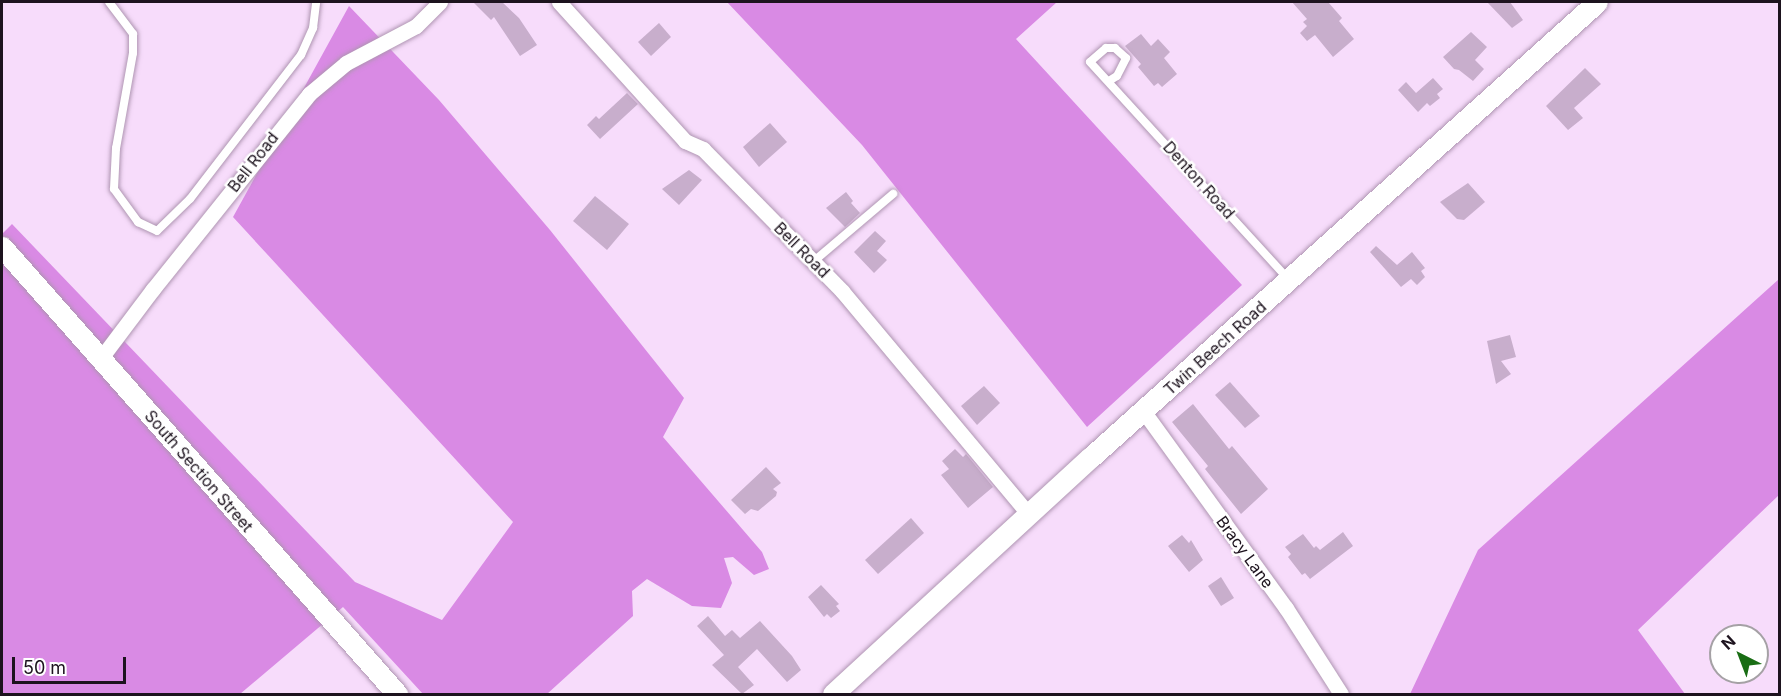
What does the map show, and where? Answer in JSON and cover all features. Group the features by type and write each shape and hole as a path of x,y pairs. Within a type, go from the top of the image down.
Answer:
{"street":[{"name":"Bell Road","path":"101,358 160,280 309,94 346,63 416,26 440,2"},
{"name":"Bell Road","path":"559,2 685,141 703,149 814,261 1029,515"},
{"name":"Twin Beech Road","path":"833,694 1597,2"},
{"name":"South Section Street","path":"2,247 397,694"},
{"name":"Bracy Lane","path":"1144,412 1286,608 1341,694"}],"lane":[{"path":"109,2 133,34 133,53 116,148 114,189 138,222 156,231 190,199 301,56 313,28 316,2"},
{"name":"Denton Road","path":"1109,81 1117,76 1126,58 1115,48 1106,48 1090,62 1289,280"},
{"path":"814,261 893,194"}],"shaded area":[{"path":"727,2 1057,2 1016,39 1242,285 1087,427 862,145"},
{"path":"349,6 439,100 550,230 684,398 663,437 762,552 769,569 754,575 733,557 724,558 732,583 721,608 692,606 647,579 632,591 633,616 547,694 423,694 343,607 240,694 2,694 2,234 12,224 355,582 442,620 513,522 233,217"},
{"path":"1779,279 1779,495 1638,630 1685,694 1410,694 1478,550"}],"building":[{"path":"473,2 502,2 519,18 537,45 520,56 494,17 491,20"},
{"path":"1292,2 1328,2 1342,18 1339,21 1354,39 1333,57 1315,35 1307,41 1300,33 1307,26 1303,22 1307,19"},
{"path":"1487,2 1510,2 1523,20 1512,28"},
{"path":"659,23 671,37 651,56 638,42"},
{"path":"1471,32 1487,47 1475,60 1484,69 1473,81 1459,70 1454,69 1443,57"},
{"path":"1141,34 1151,46 1158,39 1170,52 1164,58 1177,74 1162,87 1158,83 1154,86 1138,67 1141,64 1125,46"},
{"path":"1585,68 1601,84 1574,108 1583,118 1568,130 1546,106"},
{"path":"1433,78 1443,89 1437,94 1440,98 1430,106 1427,103 1418,112 1398,90 1406,82 1416,93"},
{"path":"627,93 638,104 600,139 587,125 596,116 599,119"},
{"path":"770,123 787,142 759,167 743,147"},
{"path":"689,170 702,180 679,205 662,189"},
{"path":"1468,183 1485,202 1464,220 1457,219 1440,202"},
{"path":"846,192 853,201 851,203 860,213 845,227 826,208"},
{"path":"595,196 629,224 607,250 573,221"},
{"path":"875,231 886,241 877,251 887,260 874,273 854,252"},
{"path":"1376,246 1397,265 1412,252 1425,268 1421,271 1425,277 1417,285 1411,279 1401,287 1370,252"},
{"path":"1510,335 1516,357 1501,361 1511,374 1496,384 1487,341"},
{"path":"1230,382 1260,416 1245,428 1215,395"},
{"path":"984,386 1000,403 977,425 961,406"},
{"path":"1193,404 1229,449 1232,446 1268,489 1241,514 1205,469 1208,466 1172,422"},
{"path":"955,449 963,457 966,454 993,487 968,508 941,475 949,469 942,461"},
{"path":"766,467 781,483 773,489 777,492 776,496 758,511 751,509 745,514 731,500"},
{"path":"911,518 924,533 878,574 865,560"},
{"path":"1343,532 1353,546 1310,579 1305,573 1302,575 1288,557 1291,554 1285,547 1303,534 1314,548 1316,546 1320,550"},
{"path":"1182,535 1189,543 1191,540 1203,560 1189,572 1168,546"},
{"path":"1221,577 1234,598 1221,606 1208,586"},
{"path":"821,585 839,604 836,606 840,611 831,618 827,614 824,617 808,597"},
{"path":"708,616 725,636 732,630 740,638 760,621 792,656 801,670 787,682 757,649 738,667 754,685 742,694 712,665 724,655 697,626"}]}
